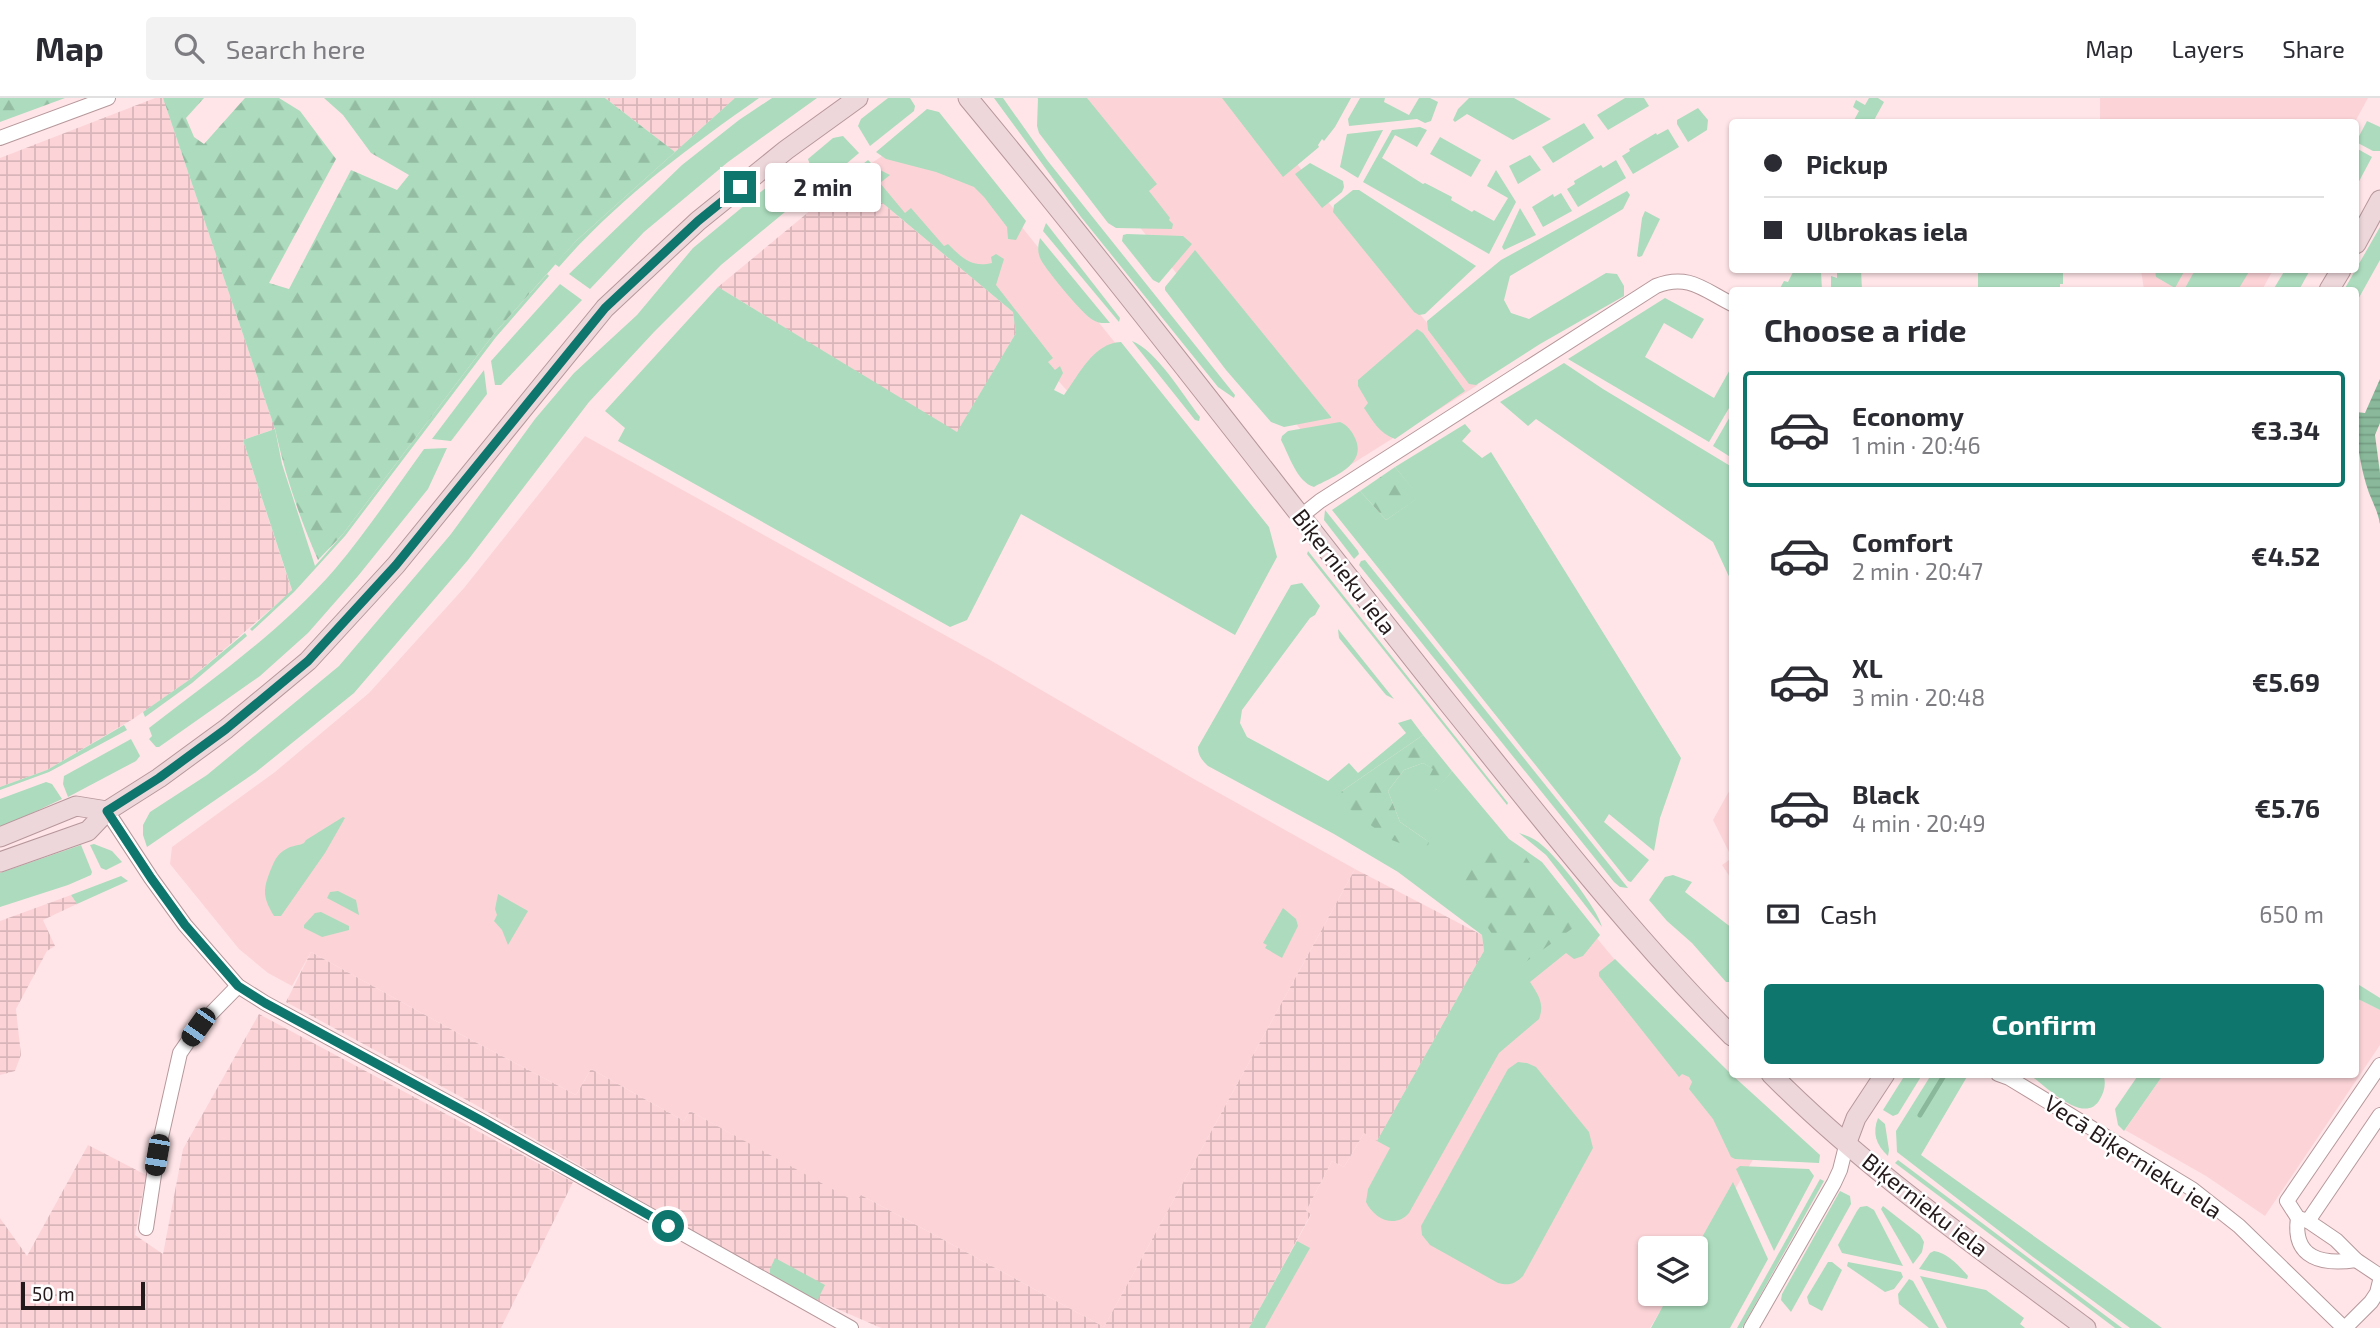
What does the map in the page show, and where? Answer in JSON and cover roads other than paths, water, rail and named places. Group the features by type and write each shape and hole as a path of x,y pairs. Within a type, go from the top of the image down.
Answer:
{"main road":[{"path":"0,862 88,831 107,811 159,778 215,737 308,661 396,565 605,308 698,221 786,150 858,98"},
{"name":"Biķernieku iela","path":"968,98 1183,364 1300,517 1621,915 1683,986 1729,1033"},
{"path":"2359,238 2380,200"},
{"path":"0,837 76,806 107,811"},
{"name":"Biķernieku iela","path":"1775,1078 1804,1107 1882,1174 2086,1328"},
{"path":"1847,1142 1857,1118 1882,1078"}],"street":[{"path":"0,138 108,98"},
{"path":"1300,517 1320,501 1656,286 1670,280 1686,280 1729,302"},
{"path":"107,811 185,925 238,986 851,1328"},
{"path":"146,1228 157,1155 180,1053 198,1027 238,986"},
{"path":"2345,1328 2374,1298 2379,1281 2336,1240 2303,1219 2287,1201 2380,1065"},
{"name":"Vecā Biķernieku iela","path":"2008,1078 2192,1189 2239,1226 2345,1328"},
{"path":"2356,1260 2332,1263 2312,1257 2304,1250 2297,1228 2380,1115"},
{"path":"1751,1328 1834,1182 1847,1142"}],"waterway":[{"path":"1920,1115 1943,1078"}]}
